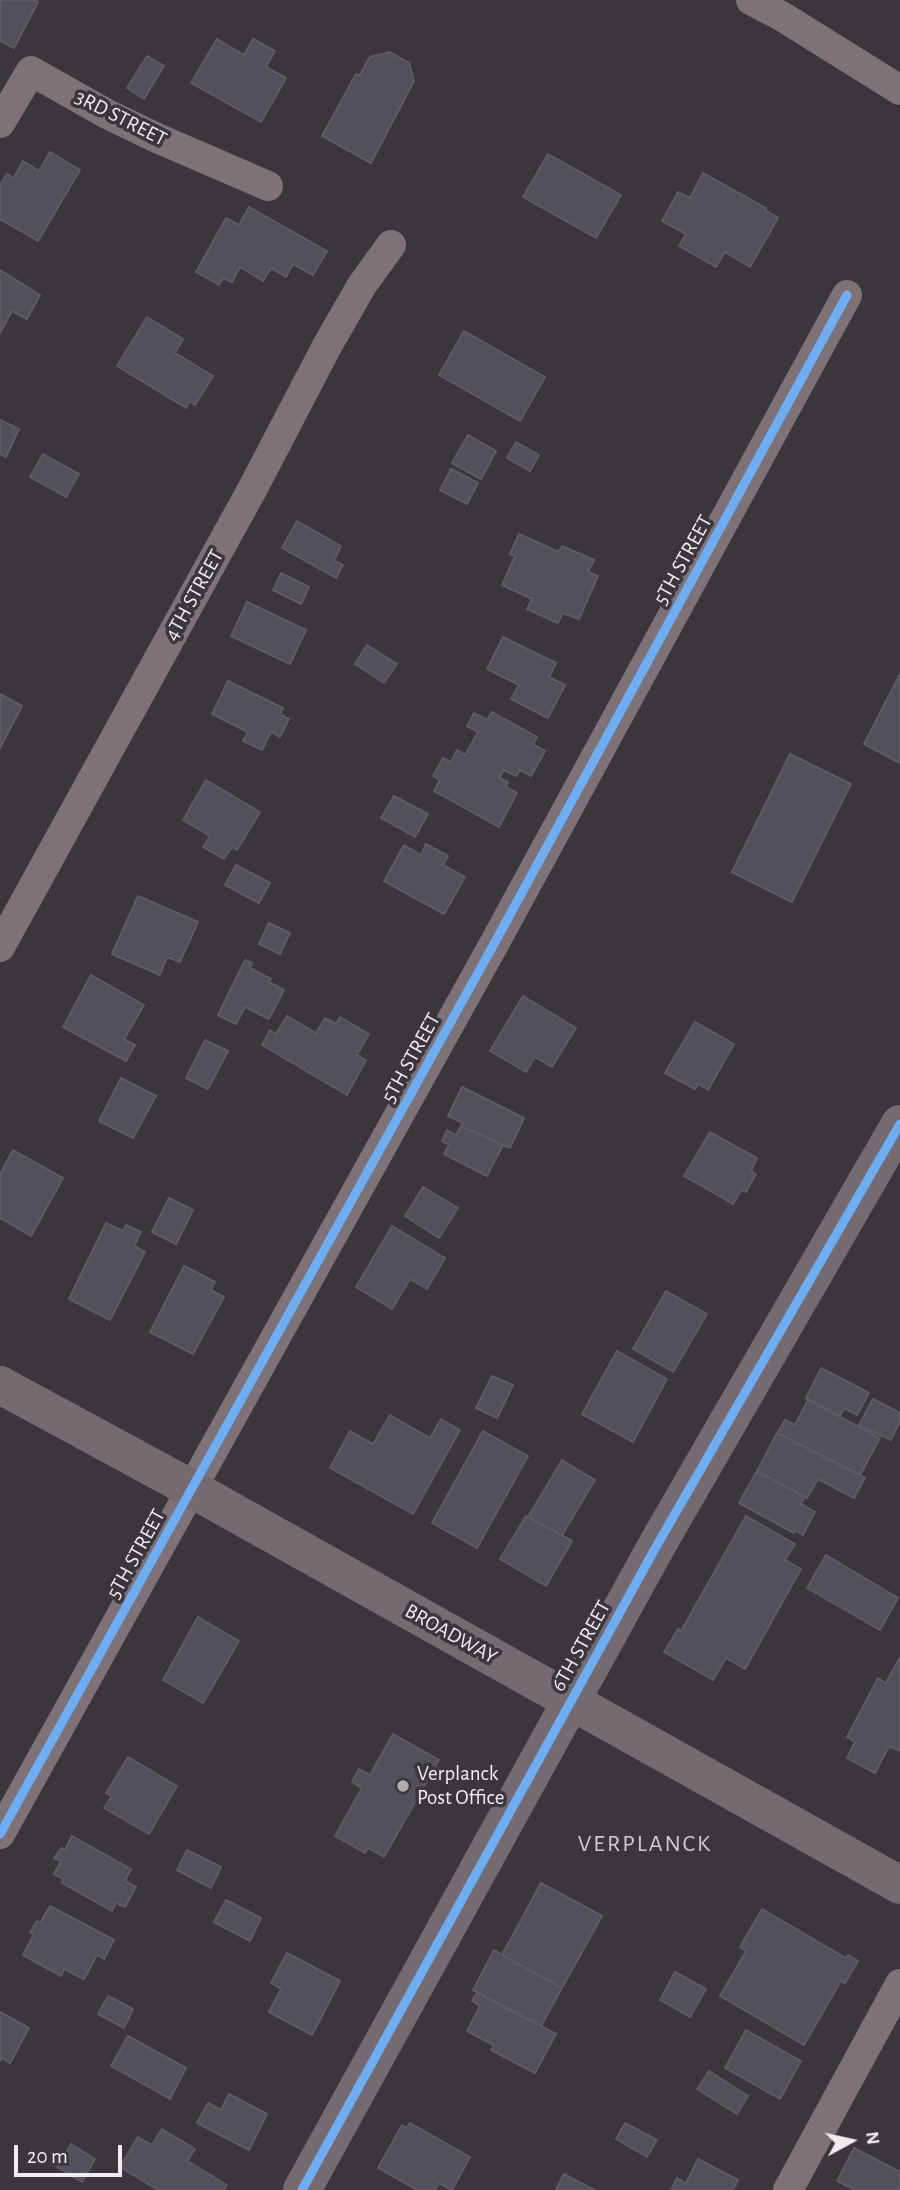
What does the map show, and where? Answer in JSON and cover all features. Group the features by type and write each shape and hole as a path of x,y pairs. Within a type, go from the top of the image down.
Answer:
{"street":[{"path":"751,0 900,90"},
{"name":"3RD STREET","path":"0,123 31,71 107,114 268,186"},
{"name":"4TH STREET","path":"0,947 254,486 327,346 362,285 391,245"},
{"name":"5TH STREET","path":"0,1834 494,944 847,295"},
{"name":"6TH STREET","path":"302,2190 570,1701 744,1391 900,1124"},
{"name":"BROADWAY","path":"0,1385 192,1489 900,1885"},
{"path":"788,2190 900,1984"}],"building":[{"path":"0,0 38,2 14,48 0,41"},
{"path":"217,39 244,55 253,39 275,51 266,67 286,78 261,122 191,83"},
{"path":"390,52 409,63 414,81 371,163 322,136 356,74 359,76 370,57"},
{"path":"147,56 164,66 144,99 127,88"},
{"path":"50,152 80,170 38,241 0,219 0,185 7,174 14,178 23,161 39,171"},
{"path":"548,154 621,195 596,238 523,197"},
{"path":"703,173 766,208 765,210 778,218 750,267 725,252 716,267 679,246 686,234 662,221 678,192 690,198"},
{"path":"249,207 327,251 313,275 293,264 286,277 271,268 263,281 240,267 232,282 223,278 219,285 196,272 226,218 239,225"},
{"path":"0,270 40,295 27,319 12,311 0,333"},
{"path":"147,317 183,339 175,353 213,376 195,405 189,401 186,408 117,366"},
{"path":"464,331 545,377 520,421 439,375"},
{"path":"0,420 19,429 6,457 0,454"},
{"path":"468,435 496,451 481,479 452,463"},
{"path":"516,442 539,455 530,471 507,458"},
{"path":"43,454 79,474 66,497 30,477"},
{"path":"451,469 478,483 467,504 440,490"},
{"path":"297,521 341,546 334,560 343,565 336,578 282,548"},
{"path":"519,534 559,552 562,546 594,560 588,572 598,576 579,619 563,613 558,623 527,609 532,599 502,585 515,556 510,554"},
{"path":"281,573 309,587 301,604 273,590"},
{"path":"247,602 306,630 290,664 231,636"},
{"path":"503,637 556,663 549,677 565,685 548,718 511,699 519,685 487,669"},
{"path":"367,645 397,664 384,683 355,664"},
{"path":"900,674 900,763 864,744"},
{"path":"228,681 283,708 280,714 289,719 280,737 271,732 262,750 243,741 248,732 212,714"},
{"path":"0,694 22,706 0,748"},
{"path":"492,712 537,737 533,744 545,751 531,776 520,770 516,776 504,770 499,778 508,782 506,787 517,793 499,827 434,791 440,780 433,776 443,758 451,762 457,750 465,755 478,732 467,726 474,713 487,720"},
{"path":"790,754 851,784 792,902 732,872"},
{"path":"206,780 260,812 237,850 232,847 224,859 203,847 210,836 183,820"},
{"path":"394,796 428,814 415,837 381,818"},
{"path":"426,844 448,856 443,865 465,877 444,914 384,881 404,845 421,855"},
{"path":"236,865 270,883 259,903 225,885"},
{"path":"138,896 198,922 180,962 167,957 160,975 112,954"},
{"path":"269,923 290,933 280,954 259,944"},
{"path":"245,960 252,963 250,968 271,979 269,982 284,990 269,1019 245,1007 236,1024 218,1015"},
{"path":"91,975 144,1005 124,1039 135,1045 126,1061 63,1027"},
{"path":"523,996 576,1028 552,1067 535,1057 526,1072 490,1051"},
{"path":"287,1016 316,1033 325,1018 336,1024 340,1017 369,1034 357,1055 366,1060 347,1095 262,1045 270,1030 276,1034"},
{"path":"695,1022 734,1044 708,1090 698,1084 695,1089 665,1073"},
{"path":"205,1040 228,1051 208,1089 186,1078"},
{"path":"121,1078 156,1096 133,1138 99,1121"},
{"path":"462,1087 524,1118 510,1148 461,1126 463,1123 448,1116"},
{"path":"461,1126 503,1145 487,1176 444,1154 449,1145 442,1141 447,1130 456,1135"},
{"path":"710,1132 757,1158 751,1171 756,1174 746,1192 741,1190 733,1204 684,1176"},
{"path":"13,1150 63,1178 31,1236 0,1218 0,1174"},
{"path":"423,1187 458,1208 439,1238 405,1216"},
{"path":"169,1198 193,1210 176,1244 152,1232"},
{"path":"106,1223 123,1231 126,1225 141,1232 134,1246 145,1252 110,1320 69,1299"},
{"path":"392,1226 445,1258 427,1289 410,1279 392,1309 356,1287"},
{"path":"184,1266 215,1282 211,1290 224,1297 193,1354 150,1332"},
{"path":"666,1291 707,1314 673,1372 633,1349"},
{"path":"617,1351 667,1379 633,1442 582,1414"},
{"path":"821,1368 869,1393 857,1415 844,1408 840,1416 806,1398"},
{"path":"492,1376 513,1385 497,1418 476,1408"},
{"path":"873,1399 900,1413 900,1421 891,1440 859,1425"},
{"path":"808,1400 880,1438 860,1475 777,1433 785,1420 795,1425"},
{"path":"390,1415 430,1438 441,1419 460,1430 413,1514 330,1468 350,1431 373,1444"},
{"path":"483,1431 528,1456 477,1548 432,1523"},
{"path":"777,1433 865,1478 854,1498 818,1479 807,1498 757,1471"},
{"path":"562,1460 595,1480 562,1535 528,1517"},
{"path":"757,1471 804,1497 801,1504 815,1512 803,1535 795,1530 794,1533 739,1503"},
{"path":"526,1516 572,1541 546,1586 500,1559"},
{"path":"746,1516 795,1544 785,1560 801,1569 745,1669 726,1658 713,1680 664,1652 678,1629 681,1631"},
{"path":"826,1555 898,1598 880,1630 807,1588"},
{"path":"198,1617 239,1641 203,1703 163,1680"},
{"path":"900,1657 900,1751 889,1746 875,1773 847,1758 855,1742 847,1737 878,1678 886,1683"},
{"path":"393,1734 439,1760 384,1857 368,1848 365,1853 335,1836 362,1788 352,1782 359,1769 370,1775"},
{"path":"128,1757 177,1786 149,1834 104,1808 112,1796 106,1793"},
{"path":"72,1836 131,1869 125,1881 136,1887 125,1907 116,1903 112,1911 62,1883 63,1879 54,1874 61,1861 54,1858 61,1848 65,1850"},
{"path":"187,1850 221,1867 211,1888 177,1870"},
{"path":"541,1883 602,1916 562,1988 502,1955"},
{"path":"226,1900 261,1918 250,1941 214,1922"},
{"path":"50,1906 114,1940 104,1959 97,1955 84,1979 64,1969 61,1976 23,1955 34,1934 30,1932 37,1921 40,1923"},
{"path":"762,1909 846,1958 848,1955 858,1961 845,1983 841,1981 804,2045 720,1996 746,1951 740,1947"},
{"path":"494,1950 562,1988 541,2026 473,1990"},
{"path":"287,1953 340,1981 312,2035 269,2012 281,1989 271,1983"},
{"path":"675,1972 706,1989 690,2017 660,2000"},
{"path":"477,1993 556,2034 535,2073 491,2050 494,2045 467,2031 480,2006 472,2001"},
{"path":"108,1996 133,2009 124,2028 98,2014"},
{"path":"0,2012 29,2028 10,2063 2,2058 0,2061"},
{"path":"746,2030 801,2061 780,2099 725,2068"},
{"path":"128,2036 186,2068 170,2099 111,2066"},
{"path":"709,2071 748,2096 737,2114 697,2089"},
{"path":"229,2094 267,2114 249,2150 197,2123 208,2103 221,2110"},
{"path":"410,2123 470,2157 452,2190 439,2183 435,2190 417,2190 378,2168 402,2125 407,2128"},
{"path":"625,2123 657,2140 647,2157 616,2139"},
{"path":"162,2129 195,2149 187,2161 227,2185 224,2190 158,2190 120,2167 138,2137 152,2145"},
{"path":"71,2144 95,2159 82,2182 57,2167"},
{"path":"854,2148 900,2172 900,2190 855,2190 837,2181"},
{"path":"698,2159 738,2180 733,2190 671,2190 677,2178 686,2183"},
{"path":"564,2174 594,2190 556,2190"}],"cycle path":[{"path":"0,1834 494,944 847,295"},
{"path":"302,2190 657,1545 900,1124"}],"place":[{"name":"Verplanck Post Office","path":"403,1786"}],"district":[{"name":"VERPLANCK","path":"645,1844"}]}
